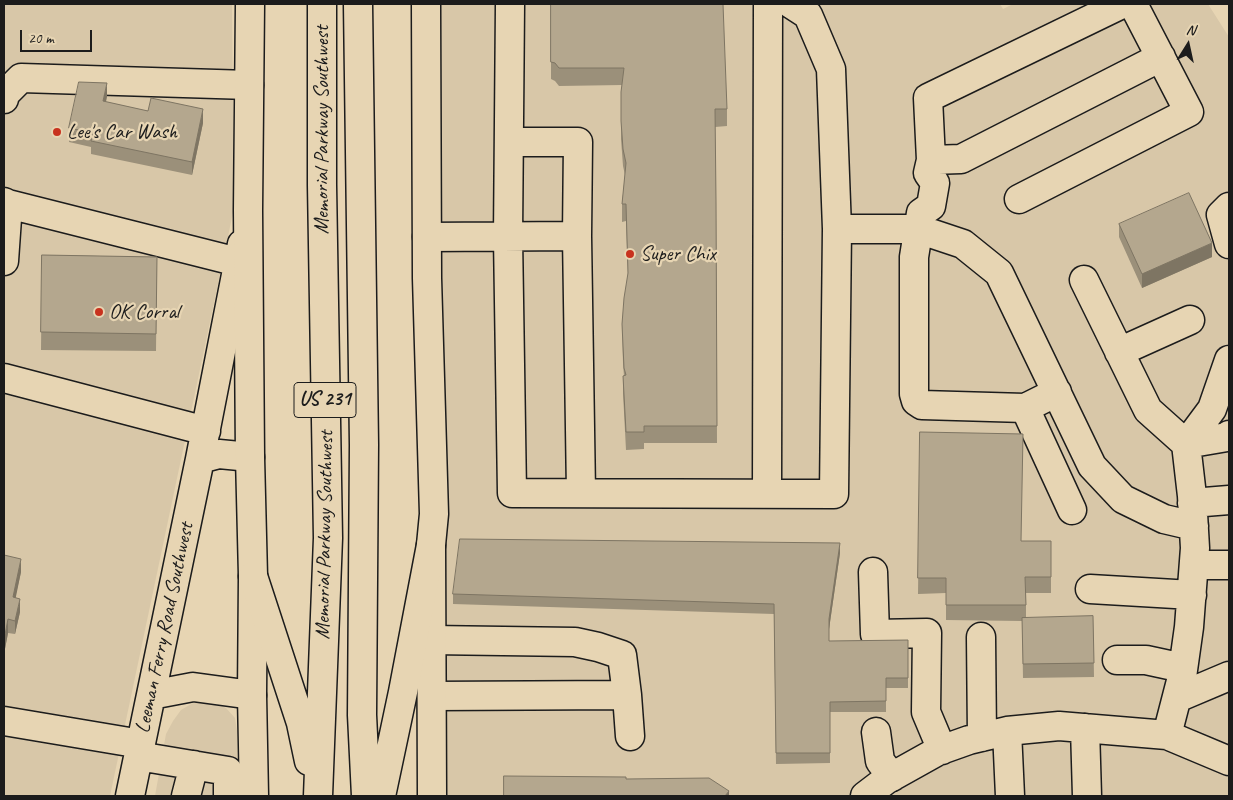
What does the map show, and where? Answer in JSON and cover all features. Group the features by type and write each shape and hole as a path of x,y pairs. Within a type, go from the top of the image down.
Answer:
{"main road":[{"path":"4,721 140,750 194,765 241,784 252,695 253,576 248,210 250,4"},
{"name":"Memorial Parkway Southwest","path":"317,796 328,538 322,185 322,4"},
{"name":"Memorial Parkway Southwest","path":"358,4 364,445 362,716 366,796"},
{"path":"381,796 404,692 431,544 434,514 427,278 426,4"},
{"path":"510,4 508,237 512,493 834,494 837,229 831,69 808,16 791,4"},
{"path":"767,494 768,4"},
{"path":"1057,392 1025,408 922,405 916,401 914,394 914,257 919,221 914,203 918,180 929,166 928,98 1122,4"},
{"path":"1018,199 1189,112 1133,4"},
{"path":"929,166 961,159 1161,56"},
{"path":"4,99 5,94 21,78 249,85"},
{"path":"509,142 578,142 577,236 581,493"},
{"path":"4,261 6,203 238,262"},
{"path":"1229,207 1221,215 1229,244"},
{"name":"Leeman Ferry Road Southwest","path":"130,796 206,431 248,210"},
{"path":"837,229 919,221 962,244 999,273 1092,466 1123,499 1164,519 1193,514 1229,500"},
{"path":"427,237 577,236"},
{"path":"1084,280 1148,410 1186,444"},
{"path":"1119,352 1190,320"},
{"path":"1167,735 1183,668 1189,627 1194,565 1193,514 1186,444 1212,409 1229,360"},
{"path":"4,378 206,431"},
{"path":"1025,408 1072,510"},
{"path":"1186,444 1227,437 1229,435"},
{"path":"200,459 219,454 250,457"},
{"path":"431,544 432,796"},
{"path":"1194,565 1229,565"},
{"path":"873,572 875,634 927,633 926,712 942,750"},
{"path":"253,576 301,723 317,796"},
{"path":"1090,590 1192,595"},
{"path":"981,637 994,734 1010,783 1010,796"},
{"path":"432,640 575,642 622,655 630,736"},
{"path":"1117,660 1146,660 1183,668"},
{"path":"1177,698 1229,676"},
{"path":"151,695 193,687 252,695"},
{"path":"432,696 627,695"},
{"path":"878,790 942,750 969,740 994,734 1059,726 1167,735 1229,761"},
{"path":"1086,728 1087,796"},
{"path":"876,732 880,761 878,790"},
{"path":"186,796 194,765"}],"shaded area":[{"path":"4,4 232,4 234,208 110,796 4,796"},
{"path":"437,4 1000,4 1003,9 1013,4 1208,4 1229,37 1229,796 446,796"},
{"path":"212,701 226,708 235,718 238,796 155,796 166,734 173,721 181,710 193,703"}],"building":[{"path":"551,4 723,4 727,109 715,109 717,426 644,426 644,432 626,432 623,376 626,375 622,324 628,273 626,204 622,204 626,163 621,121 621,92 624,68 559,68 555,63 551,62"},
{"name":"Lee's Car Wash","path":"79,82 107,83 103,101 148,111 151,98 203,109 192,162 91,141 93,133 69,128"},
{"path":"1189,193 1212,243 1142,274 1119,224"},
{"name":"OK Corral","path":"42,255 157,257 156,334 41,332"},
{"path":"920,432 1023,434 1021,541 1051,541 1051,577 1025,577 1026,605 946,605 946,578 918,578"},
{"path":"460,539 840,543 829,619 829,641 908,640 908,678 886,678 886,701 830,702 830,753 776,753 774,604 453,594"},
{"path":"4,555 21,559 13,597 20,599 15,621 8,619 4,640"},
{"path":"1093,616 1094,663 1023,664 1022,618"},
{"path":"504,776 626,777 626,779 709,778 729,791 725,796 504,796"}],"place":[{"name":"Lee's Car Wash","path":"57,132"},
{"name":"Super Chix","path":"630,254"},
{"name":"OK Corral","path":"99,312"}]}
